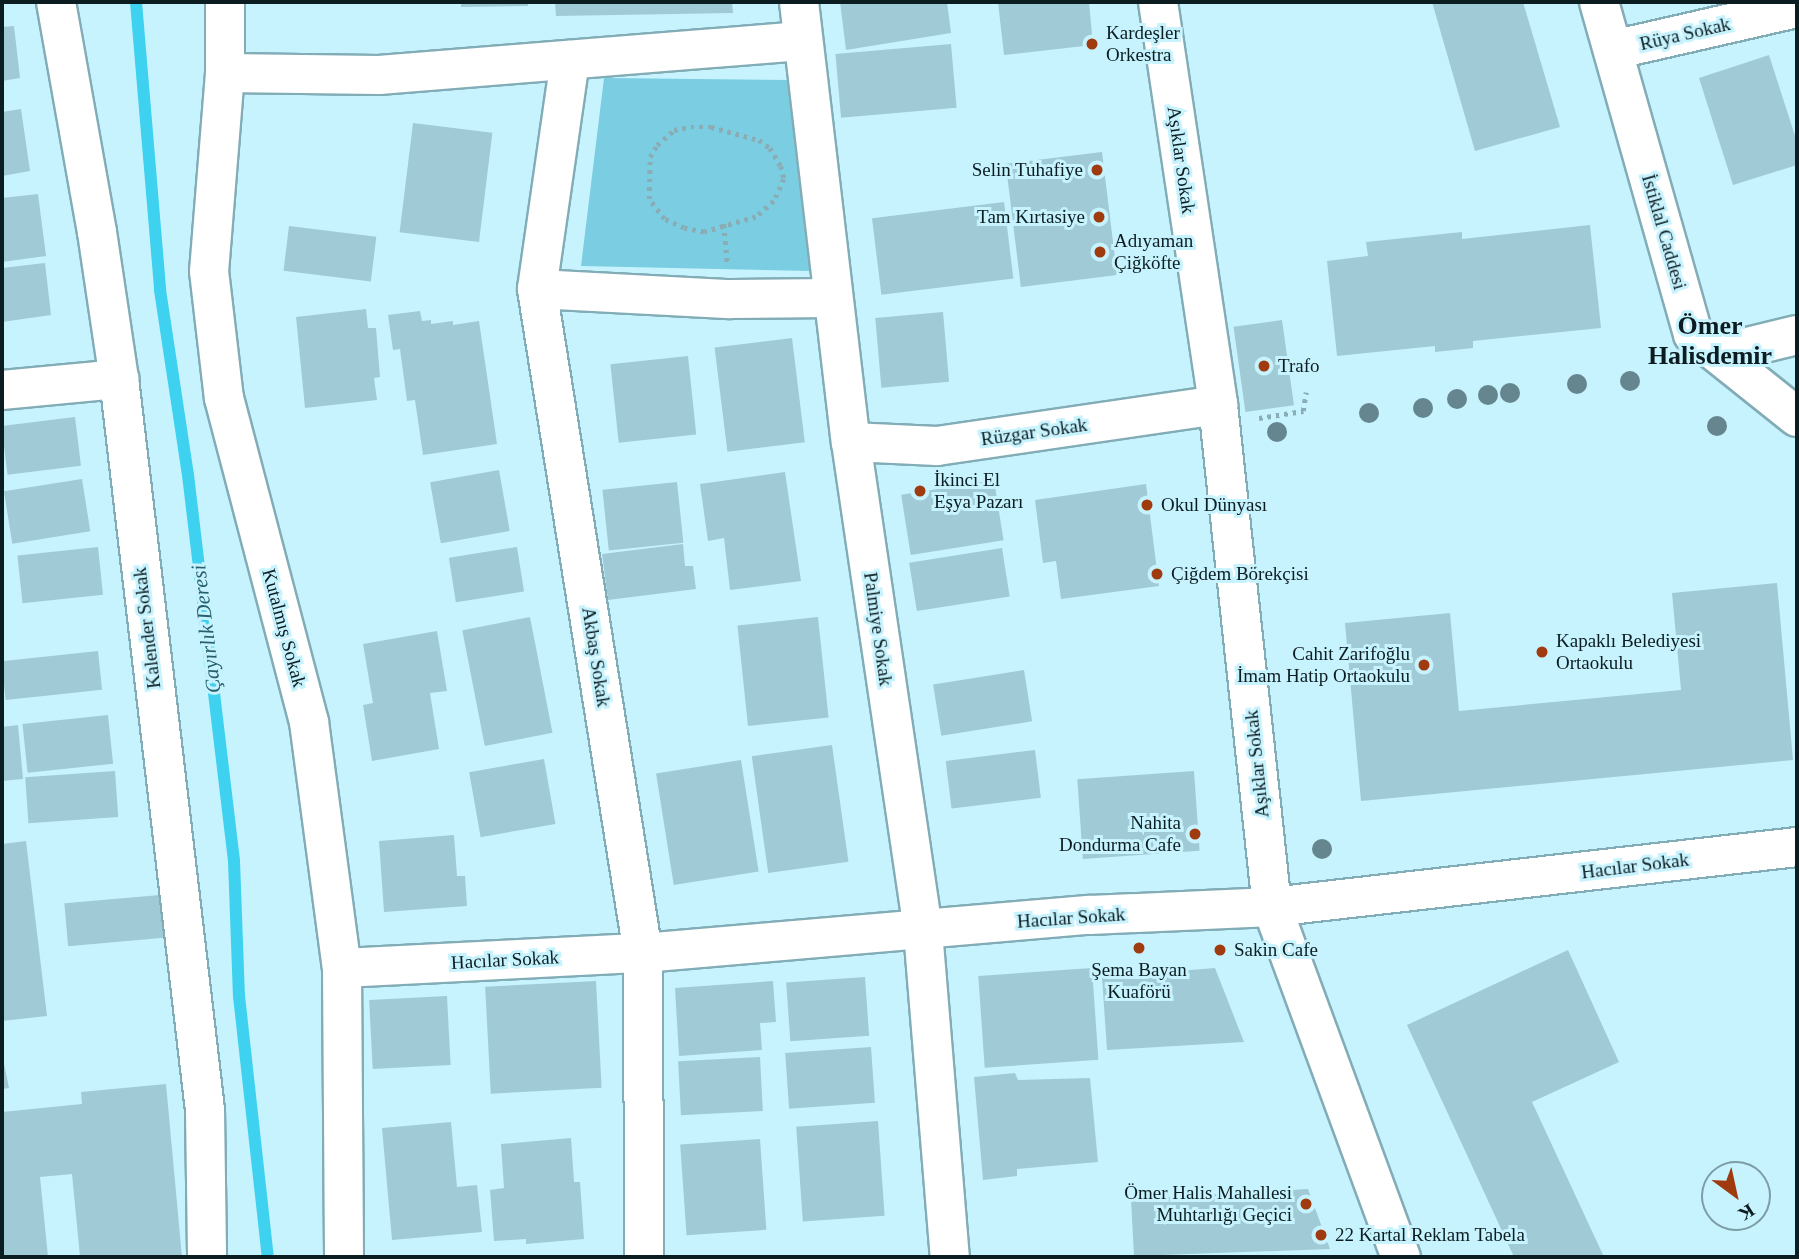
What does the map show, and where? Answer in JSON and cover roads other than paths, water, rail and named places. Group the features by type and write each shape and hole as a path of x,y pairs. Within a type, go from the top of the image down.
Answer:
{"street":[{"name":"Kalender Sokak","path":"56,2 118,379 205,1110 207,1257"},
{"name":"Kutalmış Sokak","path":"225,2 225,73 209,271 224,398 309,722 342,968 344,1257"},
{"name":"Palmiye Sokak","path":"799,2 851,442 923,931 950,1257"},
{"name":"Aşıklar Sokak","path":"1158,2 1217,405 1272,907 1401,1257"},
{"name":"İstiklal Caddesi","path":"1599,2 1693,334 1797,417"},
{"name":"Rüya Sokak","path":"1614,50 1797,8"},
{"path":"225,73 379,75 802,41"},
{"name":"Akbaş Sokak","path":"570,60 537,289 643,953 644,1257"},
{"path":"537,289 731,299 833,298"},
{"path":"1719,354 1797,334"},
{"path":"2,390 118,379"},
{"name":"Rüzgar Sokak","path":"851,442 937,446 1217,405"},
{"name":"Hacılar Sokak","path":"342,968 643,953 1090,915 1272,907 1673,849 1797,847"}],"waterway":[{"name":"Çayırlık Deresi","path":"136,2 160,290 188,475 234,861 239,996 268,1257"}],"place":[{"name":"Kardeşler Orkestra","path":"1092,44"},
{"name":"Selin Tuhafiye","path":"1097,170"},
{"name":"Tam Kırtasiye","path":"1099,217"},
{"name":"Adıyaman Çiğköfte","path":"1100,252"},
{"name":"Trafo","path":"1264,366"},
{"name":"İkinci El Eşya Pazarı","path":"920,491"},
{"name":"Okul Dünyası","path":"1147,505"},
{"name":"Çiğdem Börekçisi","path":"1157,574"},
{"name":"Kapaklı Belediyesi Ortaokulu","path":"1542,652"},
{"name":"Cahit Zarifoğlu İmam Hatip Ortaokulu","path":"1424,665"},
{"name":"Nahita Dondurma Cafe","path":"1195,834"},
{"name":"Şema Bayan Kuaförü","path":"1139,948"},
{"name":"Sakin Cafe","path":"1220,950"},
{"name":"Ömer Halis Mahallesi Muhtarlığı Geçici","path":"1306,1204"},
{"name":"22 Kartal Reklam Tabela","path":"1321,1235"}],"district":[{"name":"Ömer Halisdemir","path":"1710,341"}]}
